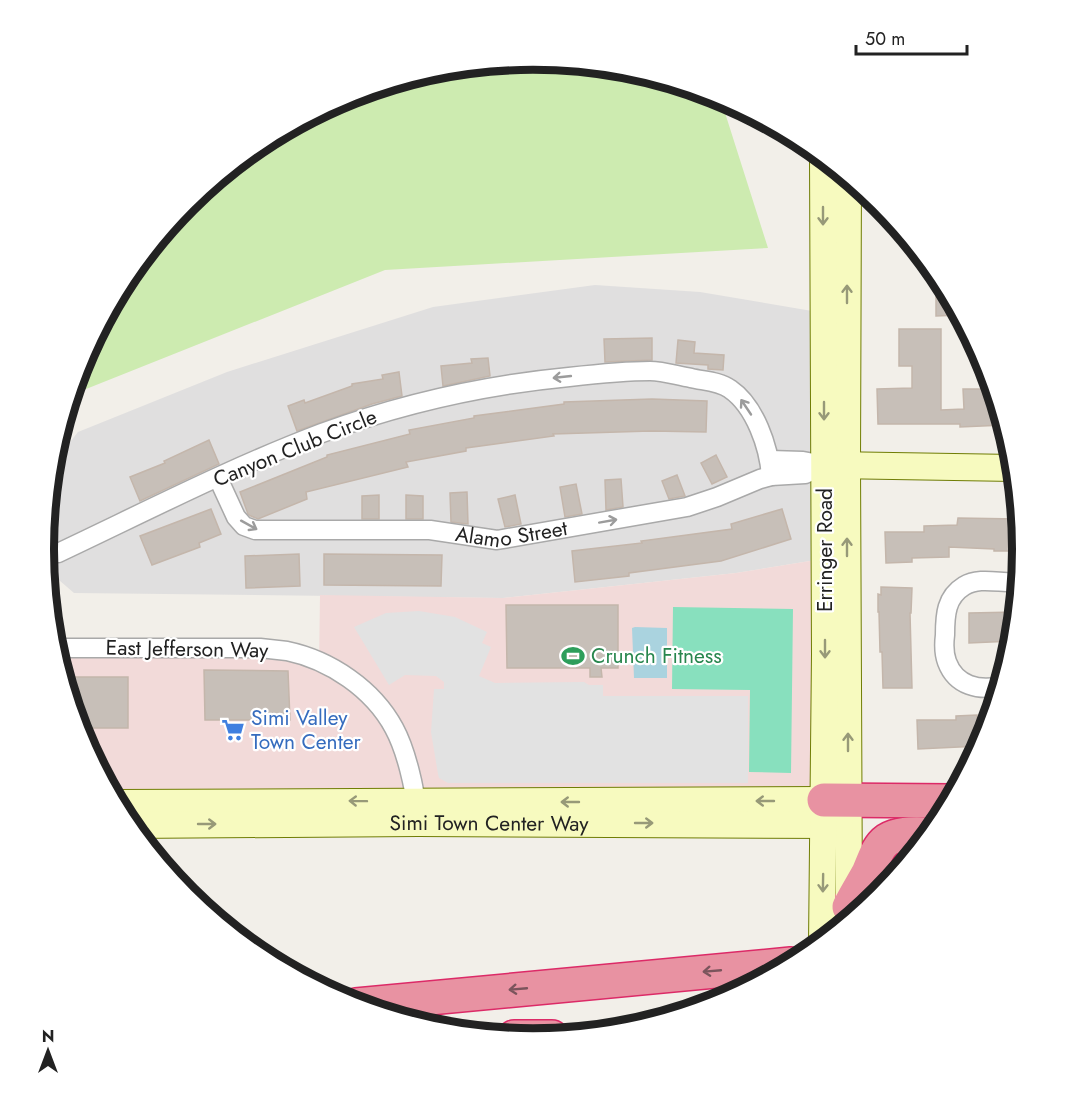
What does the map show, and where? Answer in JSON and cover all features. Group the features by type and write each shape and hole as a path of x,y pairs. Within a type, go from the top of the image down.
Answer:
{"highway":[{"path":"836,812 940,802"},
{"path":"852,907 880,847 888,839 904,834 918,834"},
{"path":"379,1003 768,966"}],"main road":[{"name":"Erringer Road","path":"823,168 835,465 836,812 823,931"},
{"name":"Erringer Road","path":"835,465 848,188"},
{"name":"Alamo Street","path":"835,465 1005,468"},
{"name":"Simi Town Center Way","path":"141,817 351,801 417,813 836,812"},
{"name":"Erringer Road","path":"836,812 849,910"}],"street":[{"name":"Canyon Club Circle","path":"58,553 274,452 323,433 428,401 539,380 653,371 716,383 728,388 744,402 760,432 770,468"},
{"name":"Alamo Street","path":"218,478 236,517 244,525 255,530 430,530 497,540 687,507 770,468 805,474 835,465"},
{"path":"992,688 979,688 965,684 954,674 947,662 944,648 945,613 952,597 965,585 978,581 1011,583"},
{"name":"East Jefferson Way","path":"64,648 260,648 288,652 315,660 363,689 394,727 403,747 417,813"}],"shaded area":[{"path":"595,285 700,292 818,312 816,560 736,573 503,598 74,593 55,576 55,518 58,487 65,449 78,432 227,372 433,307"},
{"path":"816,560 819,818 133,813 118,789 90,733 65,650 255,652 319,667 320,595 503,598 736,573"},
{"path":"419,611 455,617 487,632 482,643 491,647 479,676 495,683 584,682 589,685 603,685 603,696 748,696 748,783 448,783 439,778 431,732 434,689 444,689 444,682 436,676 405,675 389,685 354,627 386,613"}],"green space":[{"path":"533,70 596,75 657,87 724,111 768,248 385,270 81,391 103,338 135,283 173,234 217,189 267,151 321,120 379,96 440,80"},
{"path":"673,607 793,609 791,773 749,772 750,690 672,689"}],"water":[{"path":"632,628 667,628 667,678 634,678"}],"building":[{"path":"936,291 951,315 936,316"},
{"path":"899,329 941,329 941,410 964,409 963,389 984,389 996,425 960,427 960,424 878,424 877,389 912,388 912,366 899,366"},
{"path":"652,338 652,360 605,362 604,339"},
{"path":"678,340 695,342 694,353 724,355 723,370 708,369 708,365 676,363"},
{"path":"488,358 490,376 443,386 441,366 472,363 471,359"},
{"path":"399,372 402,396 372,404 297,431 288,406 304,400 305,403 352,386 352,384 383,379 382,375"},
{"path":"652,399 707,401 706,432 553,434 554,436 466,448 466,451 406,462 408,467 306,492 307,499 258,519 248,514 240,492 327,457 327,455 410,434 409,430 474,418 474,416 564,404 564,402"},
{"path":"209,440 219,464 140,501 130,477 165,463 164,461"},
{"path":"716,455 727,477 712,484 701,463"},
{"path":"677,475 685,496 669,499 662,481"},
{"path":"621,479 623,507 606,510 605,480"},
{"path":"576,484 582,514 565,517 560,487"},
{"path":"467,492 468,524 451,522 450,493"},
{"path":"379,495 379,519 362,519 362,496"},
{"path":"406,495 423,496 423,519 406,519"},
{"path":"515,495 521,524 505,527 498,499"},
{"path":"211,509 221,534 199,543 200,547 152,565 140,536"},
{"path":"782,509 791,539 721,561 575,582 572,551 732,529 731,524"},
{"path":"958,518 1011,519 1012,551 949,547 949,557 912,558 912,562 886,563 885,532 924,532 924,526 957,525"},
{"path":"299,554 300,586 246,588 245,556"},
{"path":"324,554 442,555 441,586 324,585"},
{"path":"881,587 912,588 910,613 912,688 883,688 878,612 878,594 881,595"},
{"path":"506,605 618,605 618,668 601,668 602,677 590,677 590,668 507,668"},
{"path":"1008,612 1003,641 969,643 969,613"},
{"path":"204,670 288,671 290,720 205,720"},
{"path":"71,677 128,677 128,728 88,728"},
{"path":"977,715 977,723 980,723 970,746 918,749 917,720 956,720 956,716"}],"place":[{"name":"Crunch Fitness","path":"573,656"},
{"name":"Simi Valley Town Center","path":"233,730"}]}
